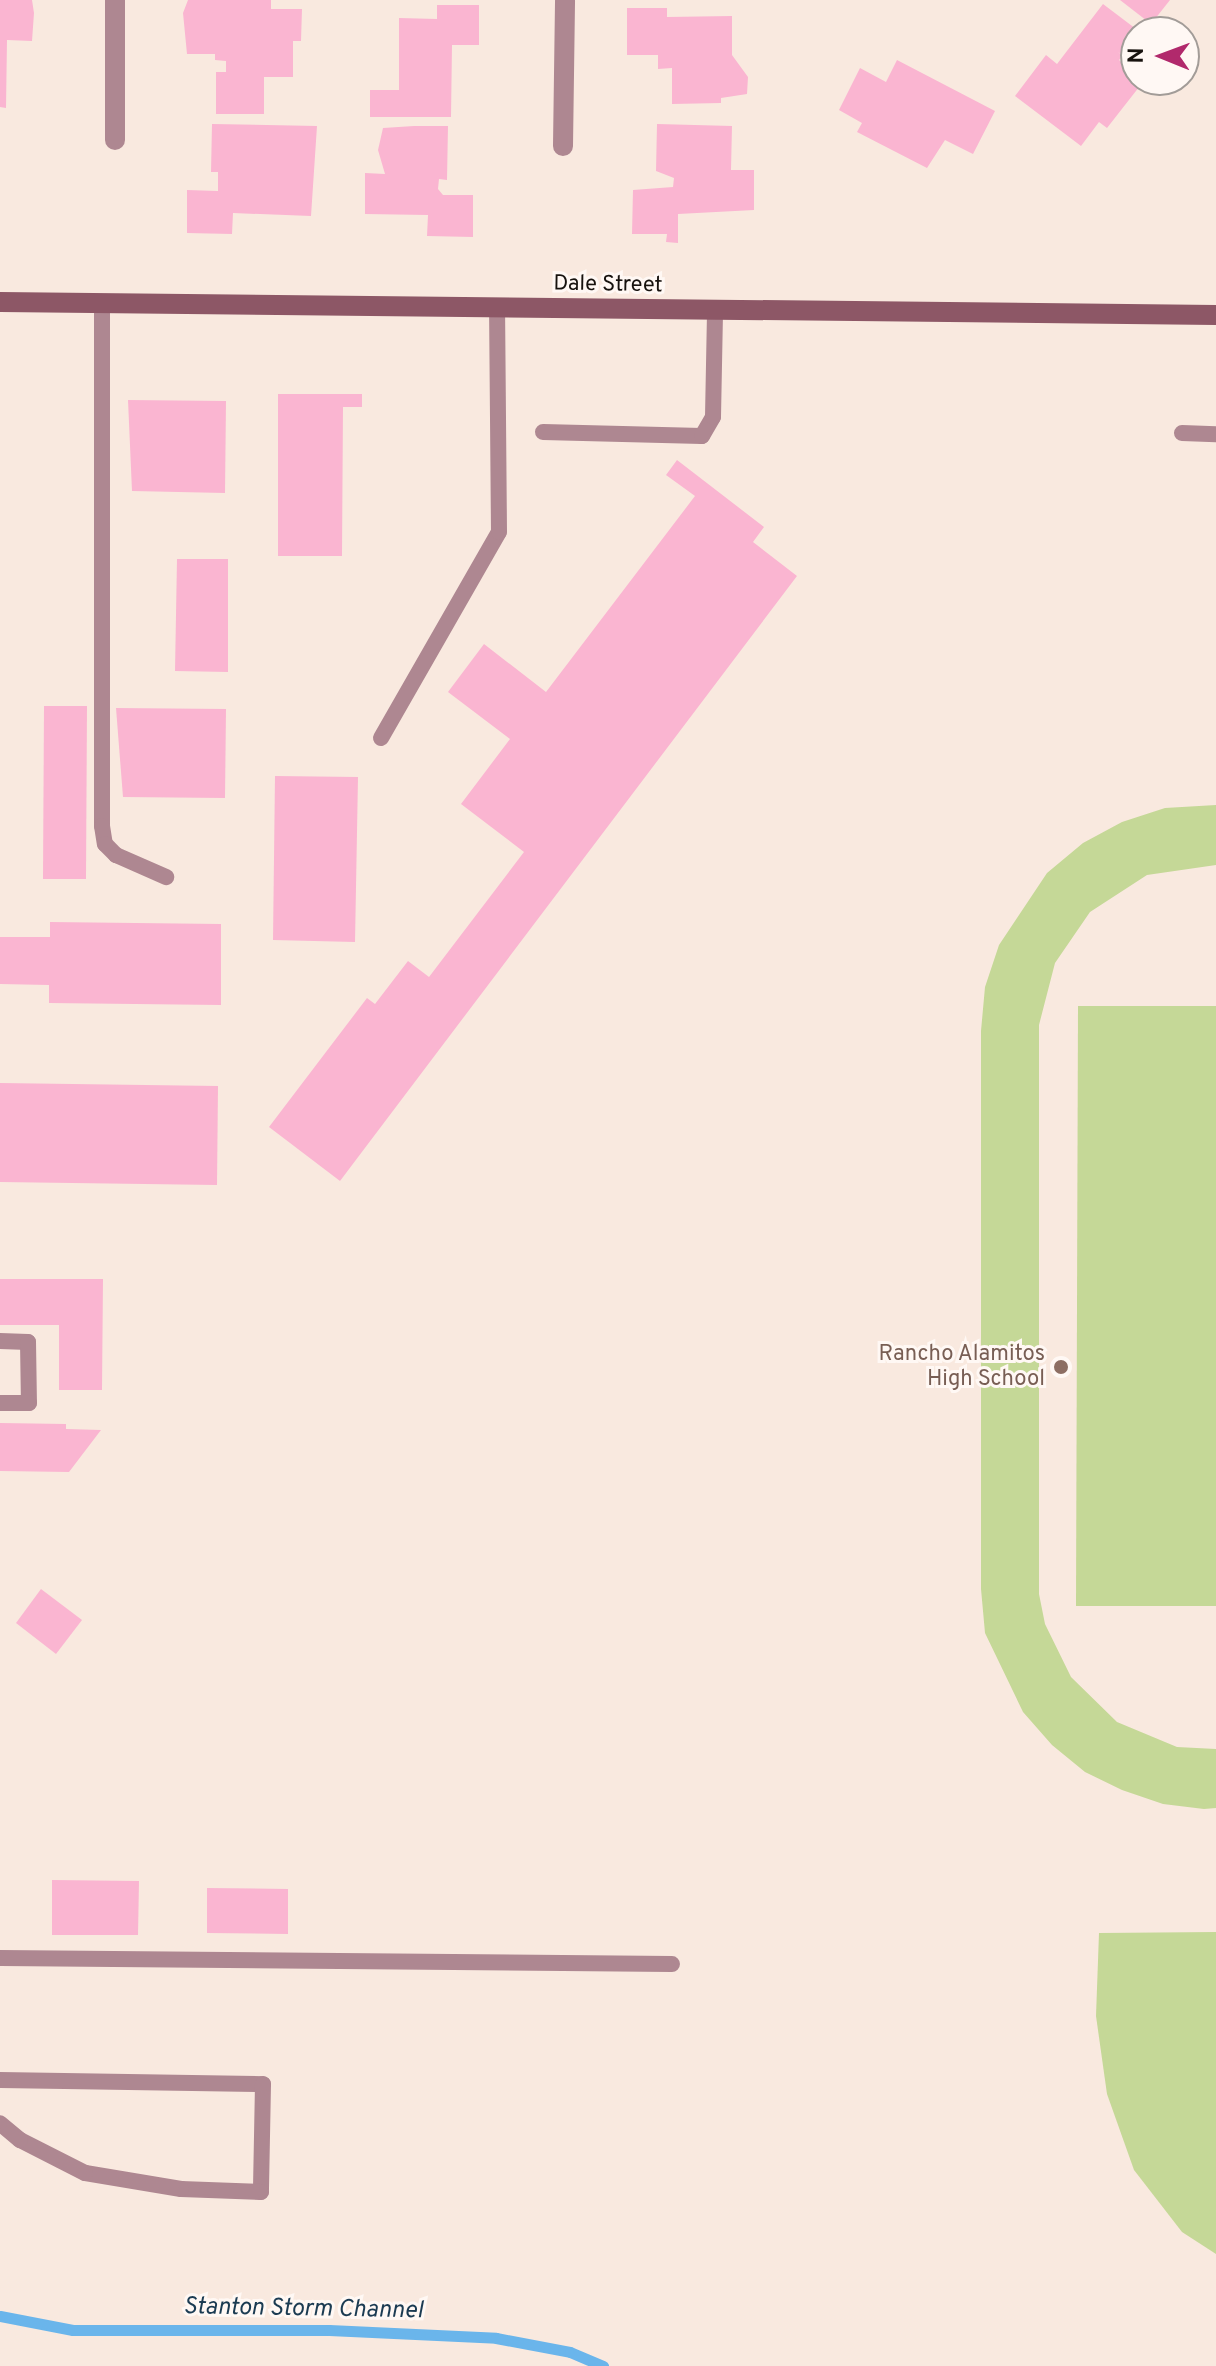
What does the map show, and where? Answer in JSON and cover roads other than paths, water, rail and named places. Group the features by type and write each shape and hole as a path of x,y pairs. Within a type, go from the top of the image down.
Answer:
{"street":[{"path":"115,0 115,140"},
{"path":"563,146 565,0"},
{"name":"Dale Street","path":"0,302 1216,315"}],"lane":[{"path":"102,303 102,826 105,844 116,855 166,877"},
{"path":"381,738 499,532 497,308"},
{"path":"543,432 702,436 713,417 715,310"},
{"path":"1182,433 1216,434"},
{"path":"0,1341 28,1342 29,1403 0,1403"},
{"path":"0,1958 672,1964"},
{"path":"0,2080 263,2084 261,2192 181,2189 85,2173 20,2140 0,2123"}],"waterway":[{"name":"Stanton Storm Channel","path":"0,2316 73,2330 329,2330 496,2338 570,2352 603,2366"}],"place":[{"name":"Rancho Alamitos High School","path":"1061,1367"}]}
